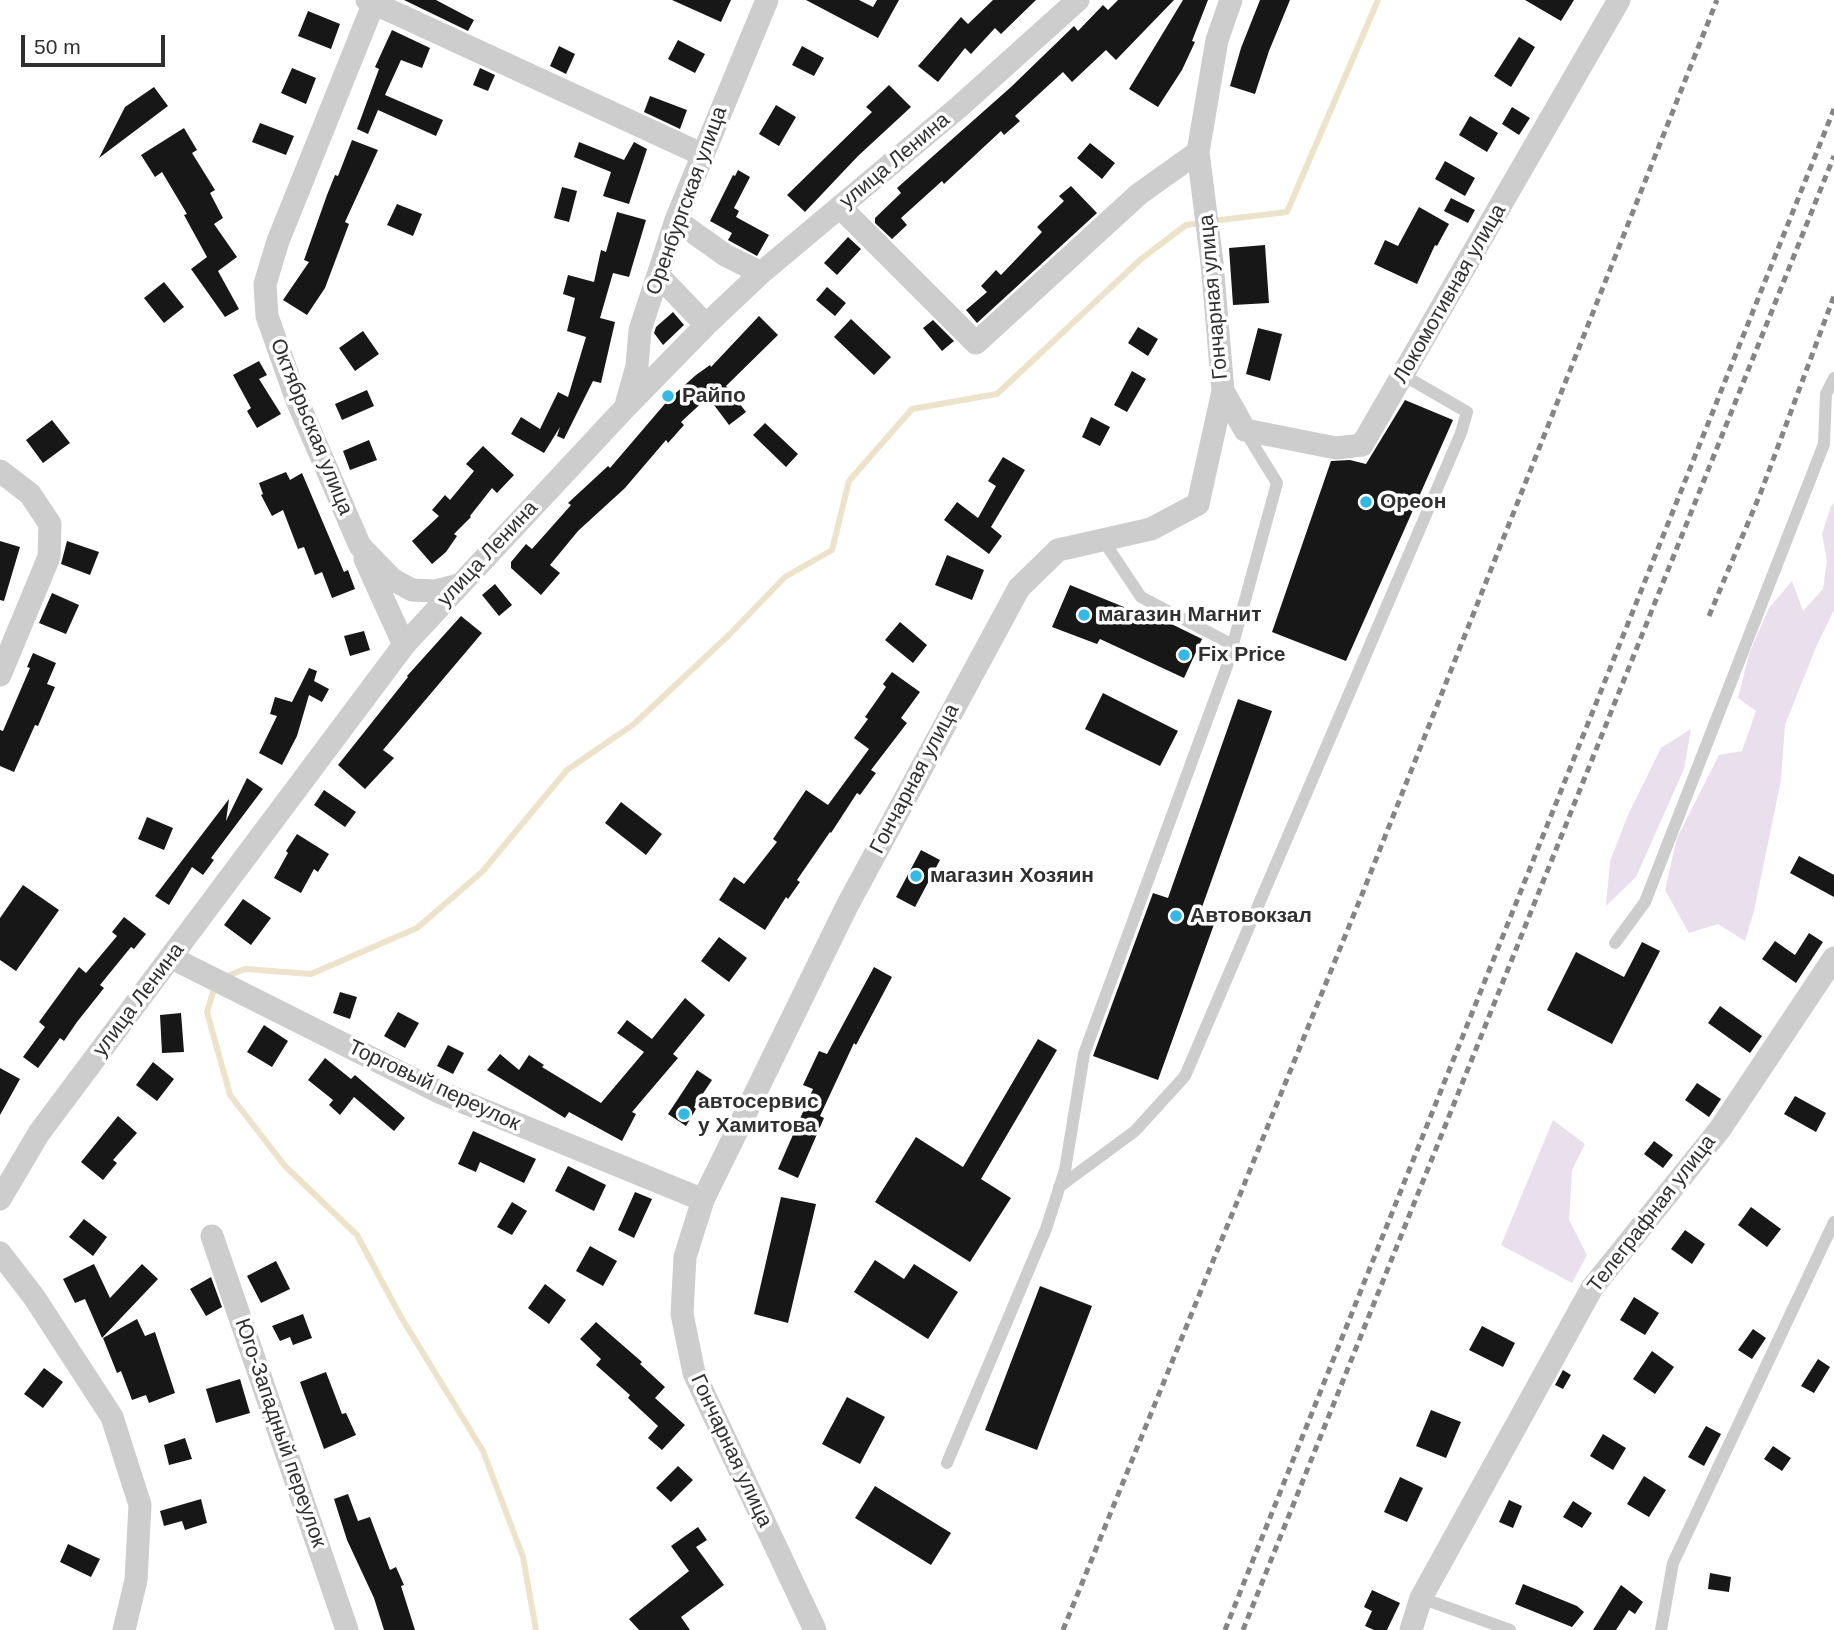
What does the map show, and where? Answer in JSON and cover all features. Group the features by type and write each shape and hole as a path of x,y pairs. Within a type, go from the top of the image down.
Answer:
{"street":[{"name":"Оренбургская улица","path":"625,408 637,366 640,330 676,220 766,0"},
{"name":"улица Ленина","path":"0,1199 39,1133 404,645 625,408 761,272 959,107 1077,0"},
{"name":"Гончарная улица","path":"815,1630 694,1373 682,1314 685,1257 703,1200 847,906 1019,588 1058,550 1151,530 1198,504 1223,391 1212,263 1198,152 1217,40 1231,0"},
{"name":"Локомотивная улица","path":"1245,430 1336,448 1362,445 1619,0"},
{"path":"372,1 701,154"},
{"name":"Октябрьская улица","path":"372,1 278,241 265,284 267,316 296,398 360,546 392,579 412,590 436,590 459,585"},
{"path":"840,207 976,343 1139,194 1198,152"},
{"path":"676,220 725,255 761,272"},
{"path":"658,275 706,325"},
{"path":"1223,391 1245,430"},
{"path":"0,471 30,494 50,524 49,557 0,675"},
{"path":"360,546 404,645"},
{"name":"Торговый переулок","path":"172,958 439,1092 703,1200"},
{"name":"Телеграфная улица","path":"1411,1630 1420,1598 1592,1288 1720,1129 1834,958"},
{"name":"Юго-Западный переулок","path":"212,1236 347,1630"},
{"path":"0,1253 34,1297 112,1417 140,1505 136,1580 124,1630"}],"lane":[{"path":"1059,1187 1135,1131 1185,1076 1461,433 1467,412 1403,375"},
{"path":"1615,943 1645,902 1824,444 1826,394 1834,378"},
{"path":"947,1463 1046,1229 1065,1170 1084,1054 1233,645 1277,483 1245,430"},
{"path":"1104,540 1141,597 1233,645"},
{"path":"1661,1630 1673,1563 1834,1223"},
{"path":"1420,1598 1510,1630"}],"shaded area":[{"path":"1834,503 1834,610 1785,725 1781,780 1754,911 1745,941 1718,924 1689,933 1665,890 1677,838 1719,755 1742,751 1756,711 1738,698 1749,654 1769,608 1792,581 1803,611 1823,589 1827,561 1822,534"},
{"path":"1691,729 1684,769 1636,877 1606,906 1610,861 1628,815 1661,748"},
{"path":"1553,1120 1585,1144 1572,1170 1569,1220 1587,1255 1572,1283 1501,1245"}],"building":[{"path":"404,0 436,0 474,20 468,31"},
{"path":"672,0 731,0 721,22"},
{"path":"806,0 859,0 873,7 877,0 899,0 878,38"},
{"path":"993,0 1036,0 1001,34 995,28 971,54 965,48 938,82 918,66 961,17 968,24"},
{"path":"1118,0 1174,0 1116,60 1106,50 1072,82 1063,72 1015,116 1020,121 1004,135 1001,131 944,184 942,181 901,218 907,225 892,239 875,223 875,218 901,193 897,188 1011,87 1074,26 1078,31 1103,5 1108,10"},
{"path":"1183,0 1208,0 1192,41 1195,42 1182,70 1158,107 1129,89"},
{"path":"1260,0 1290,0 1255,94 1230,86 1241,48"},
{"path":"1525,0 1574,0 1561,21"},
{"path":"308,11 340,24 331,49 298,36"},
{"path":"392,30 430,48 422,68 401,60 385,95 443,120 436,136 378,110 368,134 357,129 379,69 375,67"},
{"path":"1519,37 1535,47 1511,87 1494,76"},
{"path":"678,40 705,54 695,73 668,59"},
{"path":"559,46 575,54 566,74 550,66"},
{"path":"802,46 824,58 814,76 792,65"},
{"path":"292,68 316,78 306,104 281,93"},
{"path":"480,68 495,75 488,91 473,85"},
{"path":"889,85 911,107 858,156 805,212 787,195 872,112 866,107"},
{"path":"154,87 168,106 99,158 125,107"},
{"path":"650,96 687,110 680,129 644,112"},
{"path":"776,105 796,117 779,146 759,134"},
{"path":"1512,107 1530,118 1519,135 1502,124"},
{"path":"1470,116 1498,133 1487,152 1459,135"},
{"path":"260,123 294,136 286,155 252,142"},
{"path":"184,128 197,150 192,153 215,190 210,193 223,218 214,224 237,257 218,271 239,309 225,317 191,269 207,257 184,215 187,214 162,172 155,177 141,155"},
{"path":"352,140 378,150 345,222 349,224 325,288 307,315 283,300 309,262 304,260 335,175 338,176"},
{"path":"579,142 624,160 634,142 647,149 629,204 603,196 611,172 574,157"},
{"path":"1090,143 1115,163 1102,179 1077,158"},
{"path":"1445,161 1475,178 1465,196 1435,179"},
{"path":"738,170 750,177 734,208 739,211 736,217 769,235 757,256 728,240 732,233 710,221"},
{"path":"1071,186 1097,213 977,323 966,310 987,292 981,286 996,270 1001,275 1042,232 1037,227 1064,201 1059,196"},
{"path":"562,187 577,191 569,222 554,218"},
{"path":"1451,198 1475,210 1468,223 1444,211"},
{"path":"397,204 422,214 413,236 387,225"},
{"path":"1419,207 1449,224 1437,246 1435,245 1417,284 1374,264 1385,240 1398,246"},
{"path":"617,212 646,220 629,277 613,273 600,318 615,322 601,383 593,381 564,439 557,436 560,427 544,453 511,434 521,417 540,429 558,392 568,397 586,337 567,331 575,298 563,294 568,275 594,282 601,250 606,252"},
{"path":"848,237 861,249 837,275 824,263"},
{"path":"1265,245 1269,303 1233,305 1229,248"},
{"path":"164,282 184,307 164,323 144,298"},
{"path":"827,287 846,303 835,316 816,300"},
{"path":"673,312 684,325 663,345 654,333 656,327"},
{"path":"759,316 778,335 726,386 746,412 729,425 708,397 681,422 684,425 668,443 666,440 625,488 578,531 550,565 560,573 541,595 511,568 511,562 526,544 532,549 571,505 568,503 608,466 610,468 669,399 696,375 710,365 711,367"},
{"path":"851,319 891,357 874,375 834,337"},
{"path":"933,320 954,341 942,351 923,328"},
{"path":"1138,327 1158,339 1148,356 1128,343"},
{"path":"1258,328 1282,334 1270,381 1246,374"},
{"path":"363,331 379,354 355,371 339,348"},
{"path":"259,361 267,375 259,379 281,414 257,428 247,411 251,408 233,375"},
{"path":"1132,371 1146,379 1127,412 1114,405"},
{"path":"367,390 374,406 342,420 335,404"},
{"name":"Ореон","path":"1405,400 1453,420 1346,661 1272,632 1331,461 1350,460 1366,464"},
{"path":"1091,417 1110,427 1100,446 1082,437"},
{"path":"52,420 70,443 43,463 26,440"},
{"path":"765,423 798,454 786,467 753,435"},
{"path":"369,440 377,460 350,470 343,451"},
{"path":"483,446 514,475 497,493 492,488 471,517 454,534 457,536 446,552 432,564 412,541 439,516 432,510 445,495 450,500 474,471 466,464"},
{"path":"1003,457 1025,470 991,527 1002,536 989,554 944,520 957,502 978,518 996,486 988,481"},
{"path":"286,472 290,480 302,473 344,572 348,570 355,589 332,598 322,572 315,575 304,547 298,549 283,510 272,516 261,495 263,494 259,483"},
{"path":"0,541 20,547 4,601 0,600"},
{"path":"67,541 99,552 90,575 61,564"},
{"path":"947,555 984,570 972,600 935,585"},
{"path":"495,584 512,605 499,616 482,595"},
{"path":"1070,585 1141,614 1143,610 1202,639 1184,678 1100,639 1097,644 1052,627"},
{"path":"52,593 79,605 66,634 39,623"},
{"path":"461,616 482,633 383,750 394,758 365,789 338,765 407,676"},
{"path":"900,622 927,645 913,663 885,640"},
{"path":"364,631 370,650 350,656 344,636"},
{"path":"33,653 56,663 47,684 55,687 14,772 0,766 0,730 3,731 30,668 27,667"},
{"path":"309,668 317,671 314,681 329,689 322,702 309,695 297,736 282,765 259,753 277,716 270,714 275,697 292,702"},
{"path":"892,672 920,692 901,718 907,723 871,770 876,773 860,795 857,793 797,880 800,882 788,899 786,897 765,930 719,900 734,877 744,884 777,842 773,839 806,790 828,805 869,749 854,738 868,719 865,717 886,687 883,684"},
{"path":"1103,693 1178,731 1160,766 1085,729"},
{"path":"1238,699 1272,711 1201,910 1217,916 1158,1080 1093,1056 1153,893 1168,898"},
{"path":"247,778 263,789 211,858 214,860 203,875 192,867 169,905 155,896 229,799 226,821"},
{"path":"324,790 356,812 345,827 314,805"},
{"path":"621,802 662,834 646,855 605,823"},
{"path":"147,817 173,828 164,850 138,839"},
{"path":"297,834 329,854 318,872 314,869 301,893 274,878"},
{"path":"921,850 940,860 915,907 896,897"},
{"path":"1799,856 1834,875 1834,897 1790,873"},
{"path":"23,885 59,910 16,971 0,960 0,918"},
{"path":"243,899 271,918 251,945 224,925"},
{"path":"124,917 146,934 134,949 131,947 100,985 104,988 64,1041 60,1038 38,1068 23,1057 45,1027 39,1022 79,967 86,973 117,936 112,932"},
{"path":"1809,933 1823,942 1796,983 1762,959 1775,941 1795,955"},
{"path":"719,937 747,958 729,982 701,961"},
{"path":"1642,942 1660,951 1612,1044 1547,1010 1576,952 1624,977"},
{"path":"874,967 892,977 856,1045 854,1043 820,1116 824,1118 798,1178 778,1169 813,1089 803,1085 819,1051 827,1054"},
{"path":"340,992 357,997 350,1019 333,1013"},
{"path":"685,998 705,1015 673,1054 678,1058 632,1112 636,1114 622,1141 569,1112 565,1118 487,1070 500,1054 519,1070 529,1055 544,1065 542,1067 601,1103 644,1052 617,1033 627,1020 652,1039"},
{"path":"1720,1006 1762,1036 1750,1053 1708,1023"},
{"path":"398,1012 419,1023 405,1048 384,1036"},
{"path":"181,1013 184,1052 162,1053 160,1015"},
{"path":"264,1025 288,1041 272,1067 247,1052"},
{"path":"1038,1039 1057,1050 981,1179 1011,1198 970,1262 875,1202 916,1137 963,1167"},
{"path":"448,1045 464,1053 453,1074 437,1066"},
{"path":"325,1058 351,1079 355,1075 405,1118 394,1131 354,1097 340,1115 329,1105 333,1100 308,1080"},
{"path":"153,1062 174,1079 157,1101 136,1085"},
{"path":"0,1068 20,1079 0,1115"},
{"path":"697,1070 712,1080 694,1107 696,1109 686,1126 668,1114"},
{"path":"1697,1083 1721,1099 1709,1117 1685,1100"},
{"path":"1795,1096 1826,1113 1816,1132 1784,1114"},
{"path":"118,1116 137,1133 113,1160 117,1163 103,1180 81,1162"},
{"path":"473,1131 536,1159 524,1183 480,1162 476,1172 458,1164"},
{"path":"1654,1141 1673,1155 1663,1168 1644,1154"},
{"path":"568,1166 606,1185 594,1211 555,1191"},
{"path":"635,1192 652,1199 634,1238 618,1230"},
{"path":"781,1197 816,1204 788,1323 754,1314"},
{"path":"512,1202 527,1211 512,1235 497,1227"},
{"path":"1751,1207 1781,1229 1767,1247 1738,1225"},
{"path":"84,1219 107,1237 93,1256 69,1237"},
{"path":"1685,1230 1705,1244 1692,1264 1671,1249"},
{"path":"590,1246 617,1261 603,1286 576,1271"},
{"path":"875,1260 904,1279 914,1264 958,1292 928,1339 854,1292"},
{"path":"276,1261 290,1289 261,1303 247,1276"},
{"path":"94,1264 110,1298 142,1264 158,1279 102,1338 85,1299 75,1303 63,1279"},
{"path":"211,1277 222,1307 206,1316 190,1289"},
{"path":"545,1284 566,1300 549,1324 528,1308"},
{"path":"1040,1286 1092,1306 1037,1450 985,1430"},
{"path":"1634,1297 1659,1313 1645,1335 1620,1320"},
{"path":"303,1314 312,1338 293,1345 290,1337 280,1341 272,1326"},
{"path":"137,1319 145,1336 155,1332 175,1393 149,1403 146,1395 132,1400 121,1371 117,1373 103,1338"},
{"path":"596,1322 642,1362 640,1364 665,1387 655,1398 685,1425 662,1450 648,1438 658,1426 628,1398 630,1395 596,1365 601,1359 580,1339"},
{"path":"1482,1326 1515,1343 1503,1367 1469,1350"},
{"path":"1753,1329 1766,1338 1752,1359 1738,1350"},
{"path":"1652,1351 1674,1367 1655,1394 1633,1379"},
{"path":"1818,1359 1830,1367 1814,1393 1801,1386"},
{"path":"44,1368 63,1382 43,1408 24,1394"},
{"path":"1563,1370 1571,1375 1563,1389 1555,1385"},
{"path":"326,1372 342,1414 346,1413 356,1435 324,1449 300,1382"},
{"path":"240,1379 250,1413 216,1423 206,1389"},
{"path":"847,1397 885,1417 860,1464 822,1444"},
{"path":"1431,1410 1461,1422 1446,1458 1416,1446"},
{"path":"1706,1426 1721,1434 1704,1466 1688,1457"},
{"path":"1603,1434 1626,1448 1613,1470 1590,1456"},
{"path":"185,1438 192,1459 169,1465 164,1445"},
{"path":"1773,1446 1791,1458 1782,1471 1764,1459"},
{"path":"678,1466 693,1480 671,1502 656,1488"},
{"path":"1644,1476 1666,1490 1649,1517 1627,1504"},
{"path":"1400,1477 1423,1488 1407,1522 1384,1512"},
{"path":"875,1486 951,1533 931,1565 855,1518"},
{"path":"348,1494 358,1521 370,1517 390,1570 396,1567 404,1585 401,1586 415,1630 384,1630 374,1598 347,1540 334,1499"},
{"path":"201,1499 207,1523 185,1530 182,1521 164,1526 160,1511"},
{"path":"1509,1500 1522,1506 1513,1528 1499,1522"},
{"path":"1573,1501 1592,1513 1582,1528 1563,1517"},
{"path":"698,1527 707,1540 696,1547 724,1585 681,1617 690,1630 639,1630 629,1619 689,1571 671,1546"},
{"path":"68,1544 100,1559 91,1577 60,1562"},
{"path":"1710,1573 1731,1577 1729,1592 1708,1589"},
{"path":"1523,1584 1577,1606 1584,1612 1572,1627 1515,1604"},
{"path":"1621,1585 1643,1602 1635,1614 1629,1610 1616,1630 1593,1630"},
{"path":"1372,1590 1400,1603 1387,1630 1374,1630 1365,1626 1372,1611 1364,1607"}],"waterway":[{"path":"1212,221 1287,212 1378,0"},
{"path":"227,976 245,969 311,974 417,928 482,872 567,770 634,724 729,635 785,577 832,550 849,481 912,409 997,394 1141,259 1186,225 1202,223"},
{"path":"214,989 207,1012 230,1095 285,1166 357,1235 401,1317 483,1451 523,1557 536,1630"}],"railway":[{"path":"1063,1630 1363,892 1717,0"},
{"path":"1225,1630 1834,109"},
{"path":"1243,1630 1834,156"},
{"path":"1709,616 1761,492 1834,296"}],"place":[{"name":"Райпо","path":"668,396"},
{"name":"Ореон","path":"1366,502"},
{"name":"магазин Магнит","path":"1084,615"},
{"name":"Fix Price","path":"1184,655"},
{"name":"магазин Хозяин","path":"916,876"},
{"name":"Автовокзал","path":"1176,916"},
{"name":"автосервис у Хамитова","path":"684,1114"}]}
